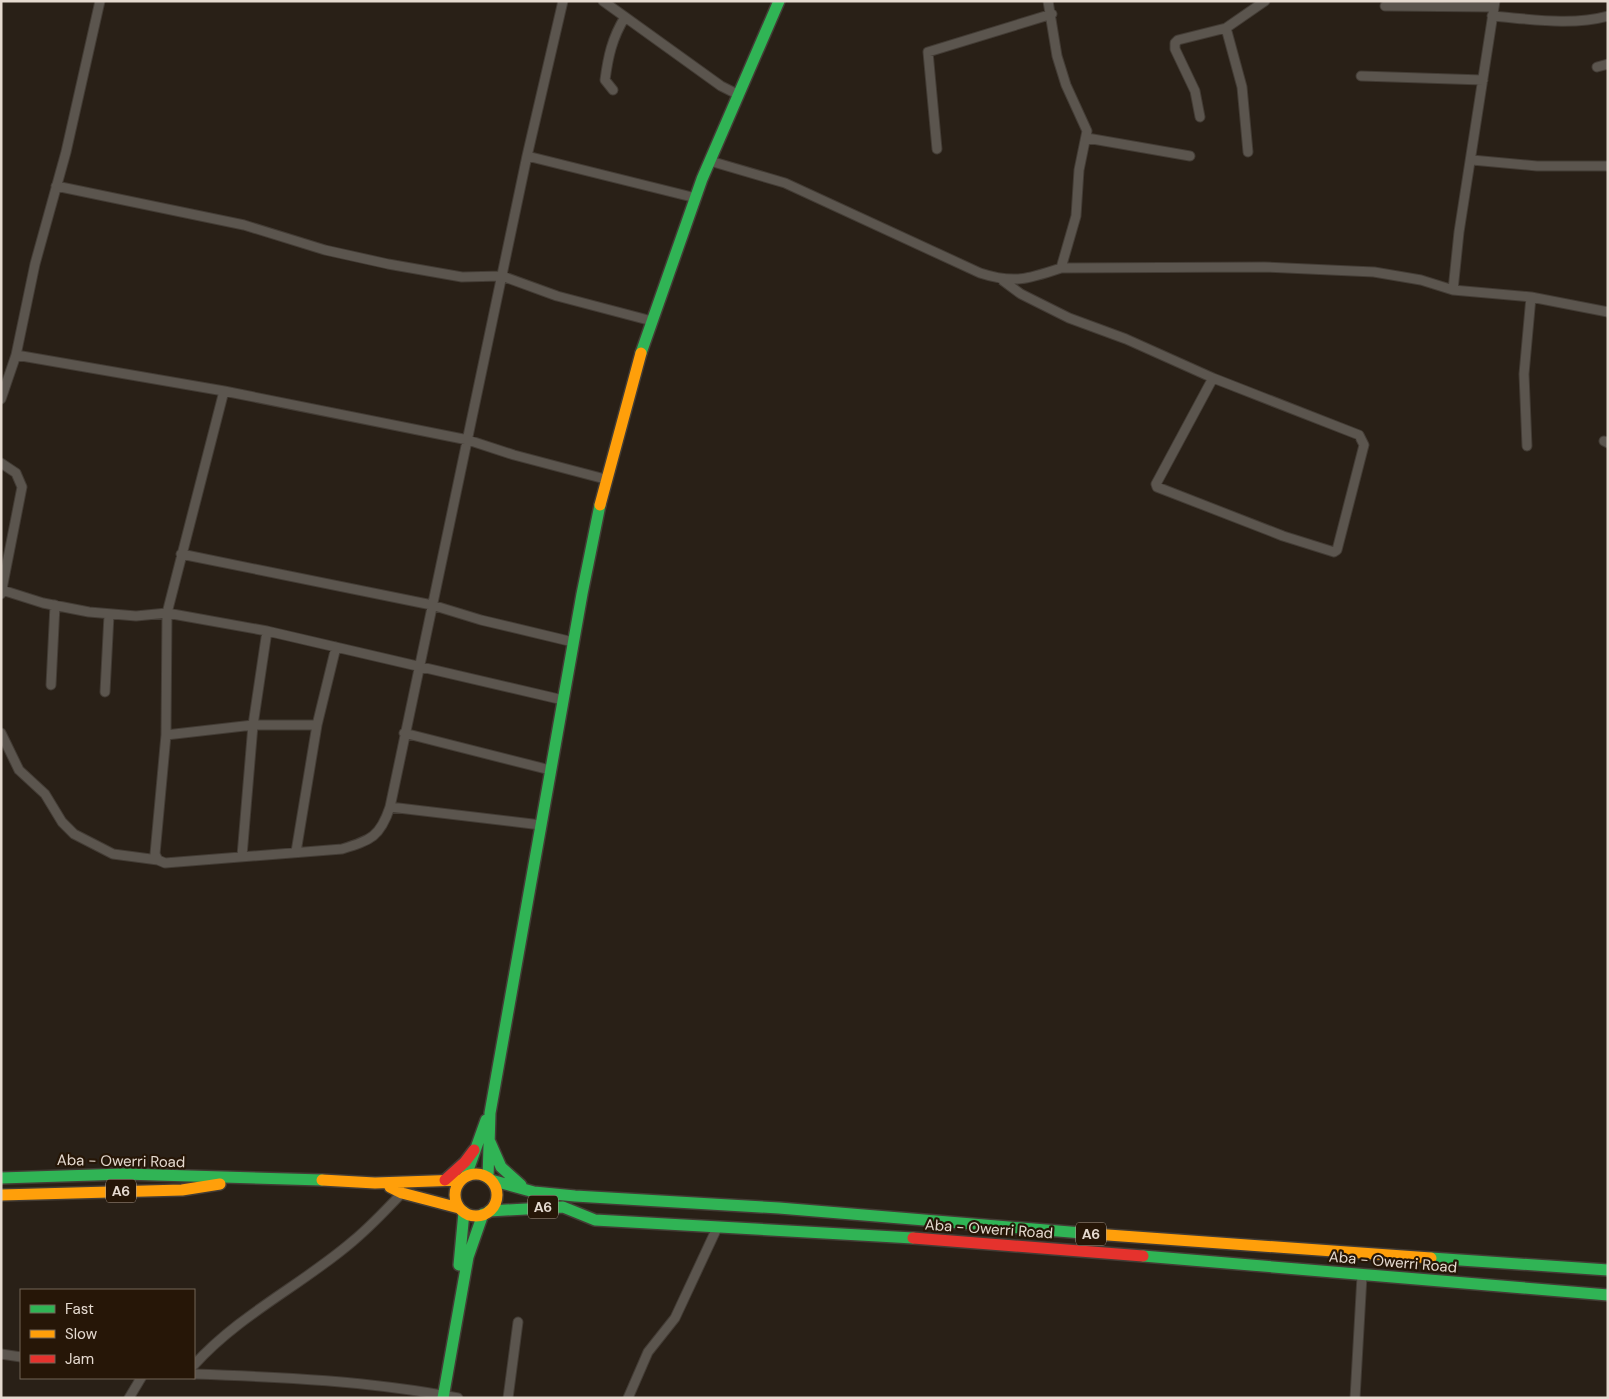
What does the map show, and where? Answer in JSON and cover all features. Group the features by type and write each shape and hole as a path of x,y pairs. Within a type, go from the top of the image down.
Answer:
{"main road":[{"path":"534,1192 504,1172 495,1160 488,1128 573,642 605,479 634,372 696,198 737,94 779,1"},
{"path":"460,1310 457,1284 462,1210 455,1194 490,1113"},
{"path":"443,1396 460,1310 468,1257 486,1213 496,1199 495,1186 490,1179 490,1142"},
{"path":"444,1180 465,1162 474,1150"},
{"name":"Aba - Owerri Road","path":"1,1178 124,1174 375,1183 444,1180 477,1174 534,1192 574,1196 779,1208 1124,1236 1608,1270"},
{"name":"Aba - Owerri Road","path":"1,1195 69,1191 182,1190 208,1188 240,1177"},
{"name":"Aba - Owerri Road","path":"375,1183 462,1210 470,1215 563,1206 595,1220 920,1238 1608,1295"},
{"path":"1121,1254 1124,1236"}],"street":[{"path":"1,399 16,355 35,264 56,186 100,1"},
{"path":"1,733 18,770 45,794 55,807 62,822 74,834 113,854 158,860 165,863 342,849 362,843 383,827 390,807 404,733 468,440 527,156 563,1"},
{"path":"603,1 721,86 737,94"},
{"path":"1048,1 1052,14 1057,56 1066,85 1087,131 1079,170 1076,216 1061,268"},
{"path":"1200,117 1195,91 1175,49 1175,43 1178,40 1226,28 1265,1"},
{"path":"1385,6 1494,8 1568,21 1608,16"},
{"path":"1453,290 1459,232 1472,160 1494,8"},
{"path":"936,149 928,52 1052,14"},
{"path":"613,90 605,80 608,54 617,29 625,17"},
{"path":"1226,28 1242,87 1248,152"},
{"path":"1598,67 1608,64"},
{"path":"1361,76 1483,80"},
{"path":"1087,138 1190,156"},
{"path":"527,156 696,198"},
{"path":"1472,160 1538,166 1608,166"},
{"path":"710,161 784,183 962,265 1002,280 1021,294 1070,318 1177,360 1214,378 1359,436 1364,445 1338,550 1334,552 1283,536 1157,487 1156,484 1214,378"},
{"path":"56,186 244,225 325,250 388,264 462,277 502,276 557,296 652,321"},
{"path":"1002,280 1032,278 1061,268 1324,268 1374,272 1421,280 1453,290 1531,297 1608,312"},
{"path":"1527,446 1524,374 1531,297"},
{"path":"16,355 224,391 468,440 514,456 605,479"},
{"path":"158,860 155,854 166,735 167,613 224,391"},
{"path":"1,463 16,473 22,487 2,592 55,605 109,615 136,616 167,613 267,631 563,700"},
{"path":"181,554 432,606 573,642"},
{"path":"51,685 55,605"},
{"path":"105,692 109,615"},
{"path":"242,856 253,725 267,631"},
{"path":"296,852 317,725 336,647"},
{"path":"166,735 253,725 317,725"},
{"path":"404,733 550,770"},
{"path":"390,807 541,825"},
{"path":"195,1364 208,1349 242,1320 352,1243 378,1219 402,1192"},
{"path":"628,1398 648,1352 675,1318 717,1228"},
{"path":"1355,1398 1362,1276"},
{"path":"508,1398 518,1322"},
{"path":"1,1354 20,1357"},
{"path":"195,1374 288,1378 458,1398"},
{"path":"129,1398 140,1379"}],"traffic: fast":[{"path":"641,353 702,179 779,1"},
{"path":"488,1178 490,1113 582,594 600,505"},
{"path":"466,1176 486,1120"},
{"path":"490,1142 501,1167 521,1185"},
{"path":"1,1178 124,1174 322,1180"},
{"path":"491,1180 534,1192 575,1196 779,1208 1094,1234"},
{"path":"489,1211 563,1207 595,1220 913,1238"},
{"path":"459,1265 464,1212"},
{"path":"443,1398 468,1257 483,1214"},
{"path":"1143,1256 1608,1295"},
{"path":"1431,1258 1608,1270"}],"traffic: slow":[{"path":"600,505 641,353"},
{"path":"476,1174 491,1180 497,1195 491,1210 476,1216 461,1210 455,1195 461,1180 476,1174"},
{"path":"322,1180 375,1183 461,1180"},
{"path":"1,1195 182,1190 220,1184"},
{"path":"390,1187 402,1193 459,1208"},
{"path":"1094,1234 1431,1258"}],"traffic: jam":[{"path":"445,1180 465,1162 474,1150"},
{"path":"913,1238 1143,1256"}]}
